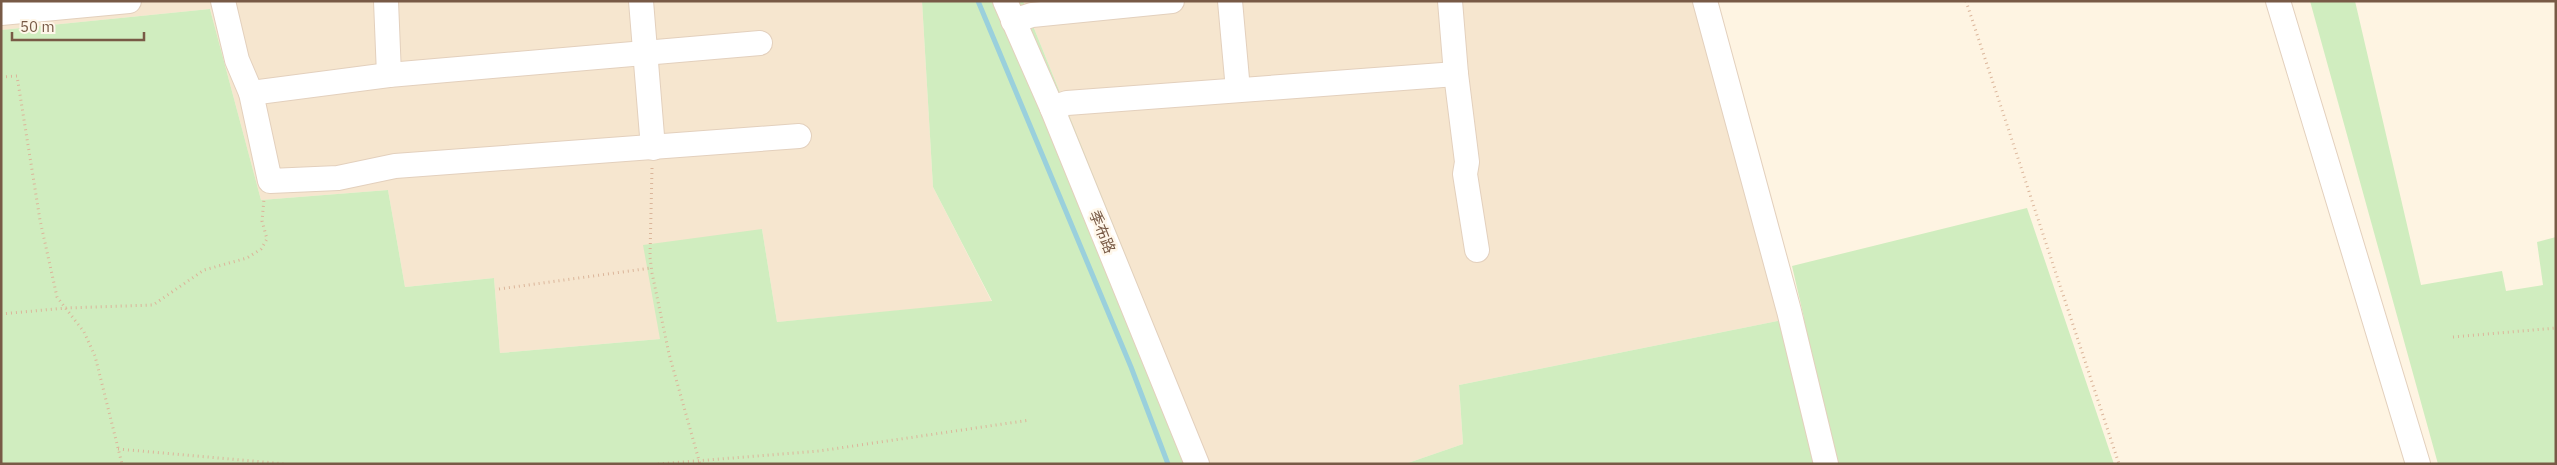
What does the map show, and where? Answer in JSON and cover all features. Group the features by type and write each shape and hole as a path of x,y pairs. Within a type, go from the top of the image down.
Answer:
{"street":[{"path":"1,13 129,1"},
{"path":"224,1 237,60 251,92 270,181 338,178 395,166 799,136"},
{"path":"386,1 389,75"},
{"path":"641,1 653,148"},
{"path":"1009,11 1032,15 1172,1"},
{"path":"1230,1 1238,90"},
{"path":"1450,1 1456,74 1467,162 1465,174 1477,250"},
{"path":"1705,1 1789,311 1826,464"},
{"path":"2278,1 2418,464"},
{"name":"季布路","path":"1009,11 1052,108 1197,464"},
{"path":"251,92 389,75 760,43"},
{"path":"1052,108 1067,103 1456,74"}],"path":[{"path":"1966,1 2119,464"},
{"path":"1,77 17,76 40,220 56,297 84,332 95,356 122,464"},
{"path":"653,148 651,268 669,354 699,462"},
{"path":"1,314 66,308 153,305 204,270 247,258 261,248 267,239 262,221 266,190 270,181"},
{"path":"499,289 651,268"},
{"path":"2453,337 2556,328"},
{"path":"658,464 819,451 1030,420"},
{"path":"118,448 286,464"}],"shaded area":[{"path":"1,1 922,1 933,187 992,302 777,322 762,229 660,339 500,353 494,278 405,287 388,190 261,200 210,9 1,30"},
{"path":"1023,1 1698,1 1783,320 1459,385 1463,444 1405,464 1210,464"}],"green space":[{"path":"922,1 1023,1 1210,464 1,464 1,30 210,9 261,200 388,190 405,287 494,278 500,353 660,339 643,245 762,229 777,322 992,301 933,187"},
{"path":"2310,1 2355,1 2421,285 2502,271 2506,291 2543,285 2537,242 2556,237 2556,464 2438,464"},
{"path":"2027,208 2114,464 1405,464 1463,444 1459,385 1783,320 1804,318 1792,266"}],"waterway":[{"path":"978,1 1131,367 1168,464"}]}
